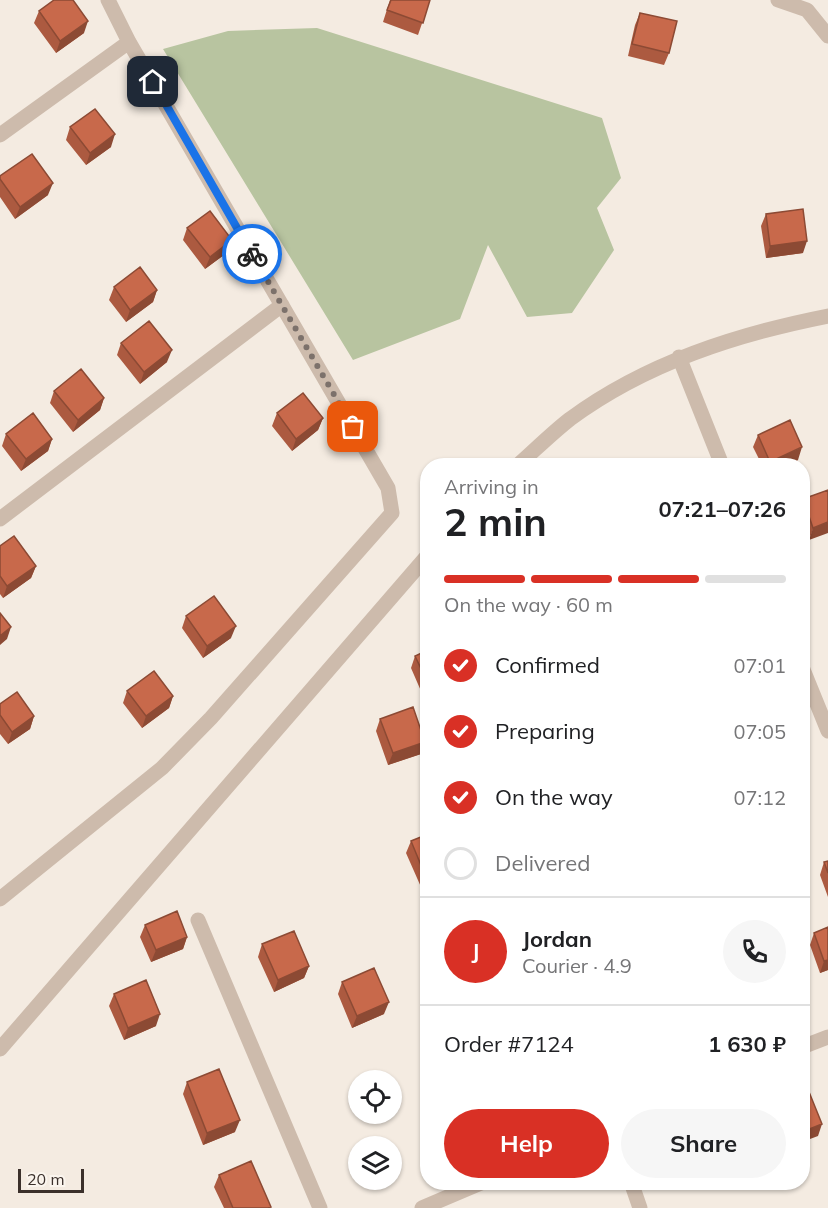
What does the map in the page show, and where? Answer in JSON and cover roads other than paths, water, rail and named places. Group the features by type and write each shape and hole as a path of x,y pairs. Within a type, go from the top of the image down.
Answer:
{"street":[{"path":"0,899 162,768 211,718 392,513 388,488 129,42 108,0"},
{"path":"778,0 807,10 828,36"},
{"path":"0,135 129,42"},
{"path":"0,519 282,305"},
{"path":"527,458 569,420 621,386 679,357 784,324 828,316"},
{"path":"679,357 719,458"},
{"path":"0,1049 420,564"},
{"path":"810,687 828,731"},
{"path":"198,920 320,1208"},
{"path":"810,1044 828,1036"},
{"path":"422,1208 464,1190"},
{"path":"634,1190 640,1208"}]}
